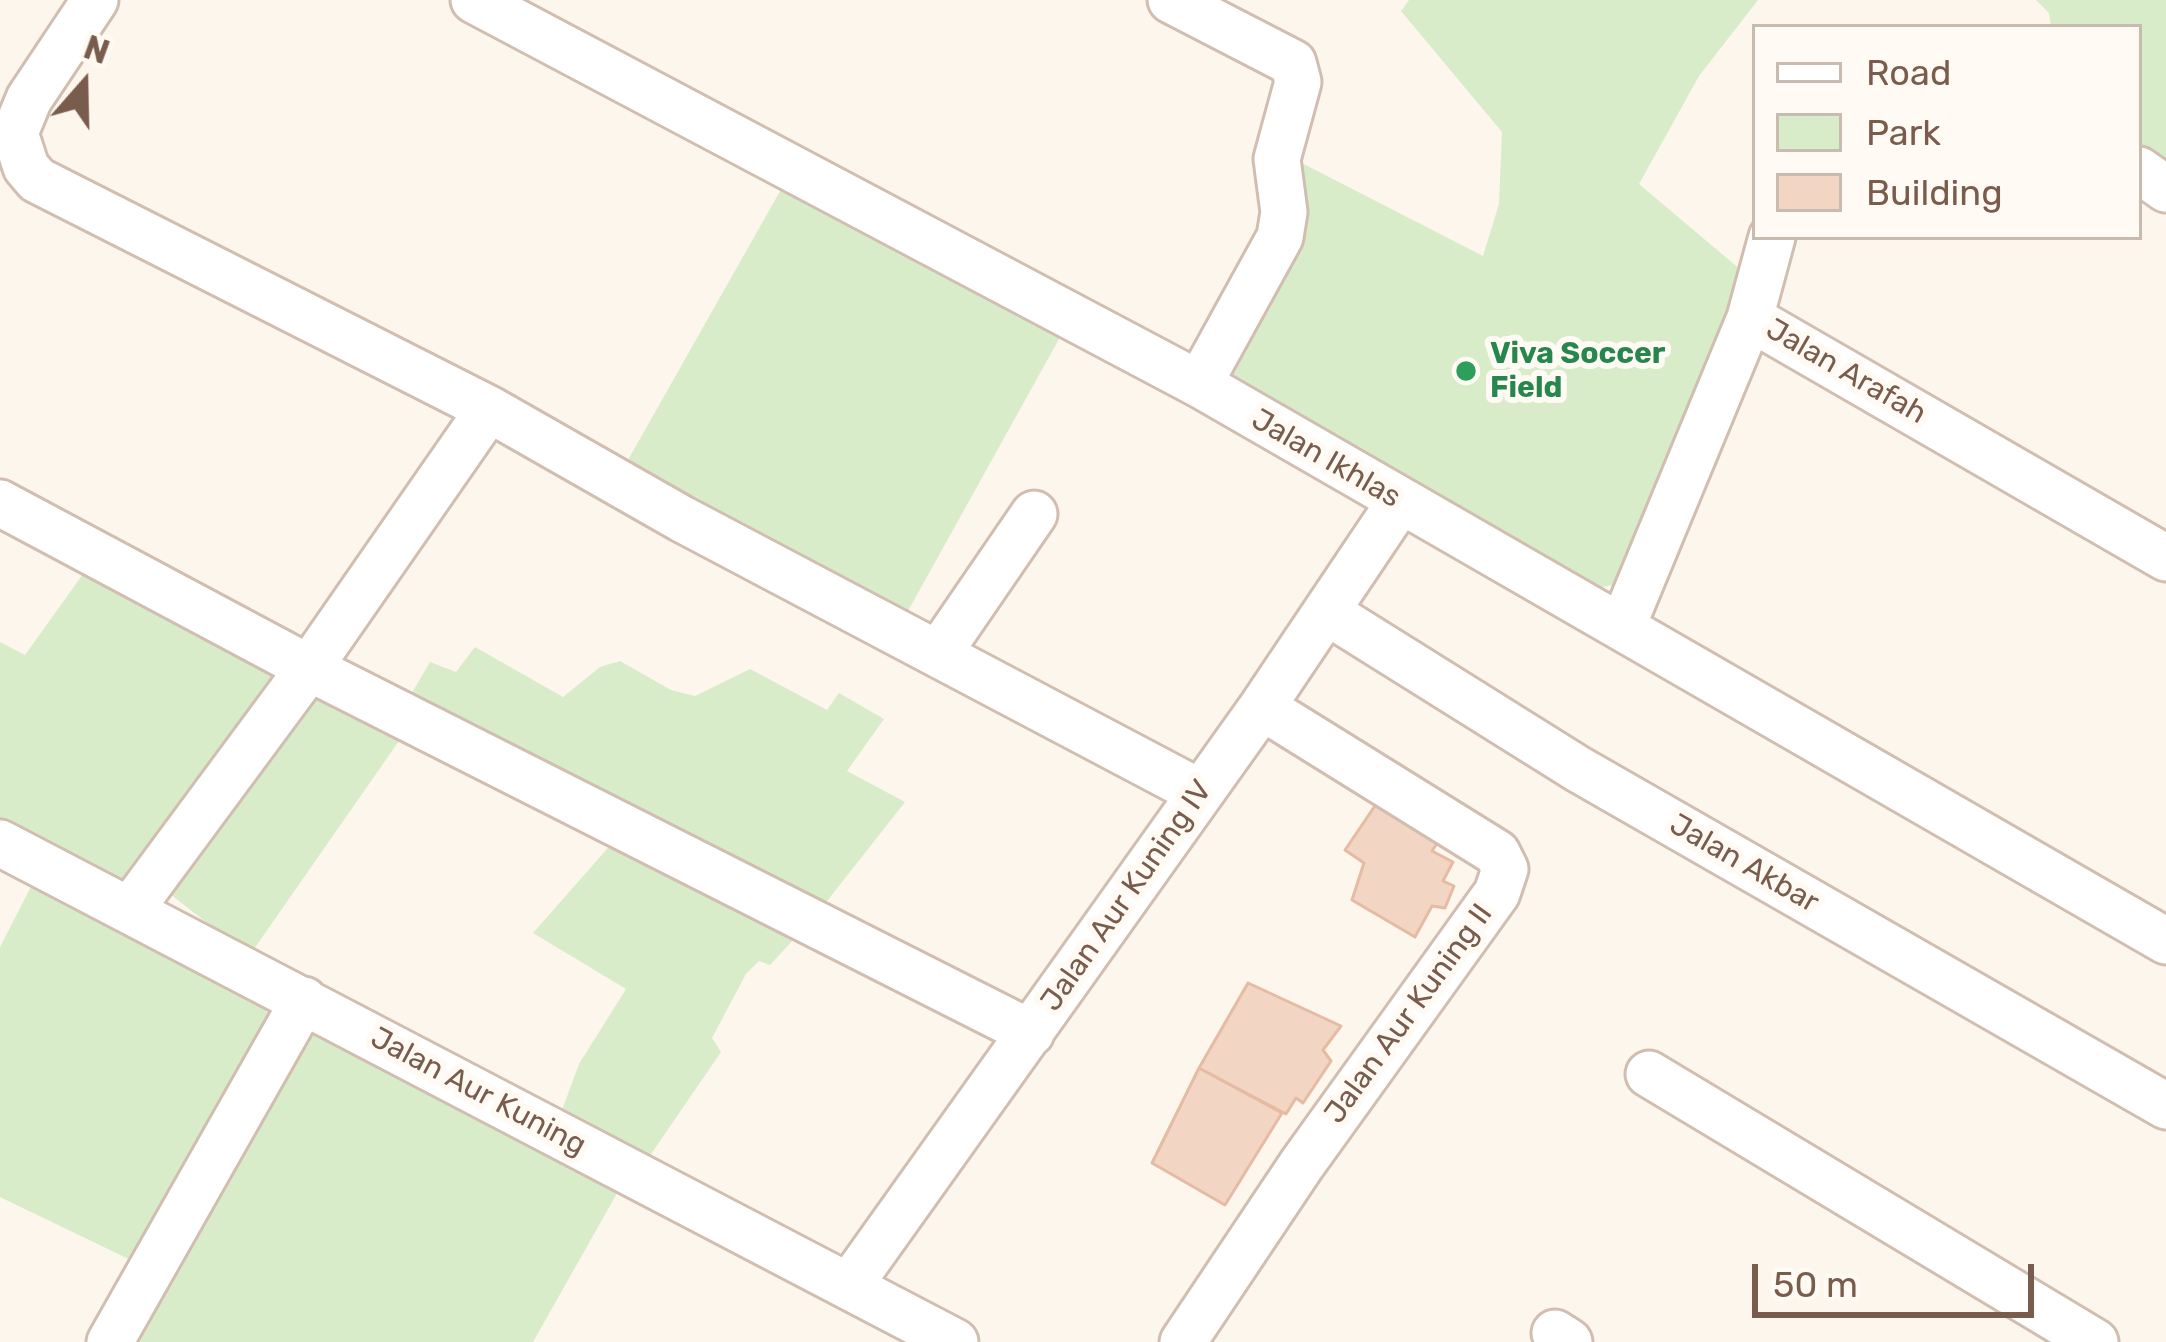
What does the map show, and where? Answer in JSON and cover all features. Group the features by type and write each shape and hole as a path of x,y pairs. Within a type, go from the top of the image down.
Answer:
{"street":[{"path":"95,0 7,128 37,180 489,409 682,519 1199,791"},
{"name":"Jalan Ikhlas","path":"474,0 1199,384 2166,941"},
{"path":"1171,0 1292,63 1298,82 1277,159 1284,212 1280,237 1199,384"},
{"path":"1750,317 1771,240"},
{"name":"Jalan Arafah","path":"1623,625 1750,317 2166,558"},
{"path":"130,910 309,668 489,409"},
{"name":"Jalan Aur Kuning IV","path":"849,1286 1262,707 1399,502"},
{"path":"0,503 309,668 1031,1033"},
{"path":"938,654 1034,514"},
{"name":"Jalan Akbar","path":"1328,612 1578,770 2166,1106"},
{"name":"Jalan Aur Kuning II","path":"1183,1342 1302,1164 1497,893 1505,869 1497,853 1262,707"},
{"name":"Jalan Aur Kuning","path":"0,843 956,1342"},
{"path":"110,1342 304,1000"},
{"path":"1648,1074 2095,1342"}],"green space":[{"path":"1409,0 1758,0 1699,76 1639,184 1748,276 1617,584 1599,588 1246,387 1227,368 1292,158 1483,256 1499,204 1502,132 1401,11"},
{"path":"2036,0 2166,0 2166,172 2142,157 2142,24 2051,24 2049,13"},
{"path":"783,186 1064,330 903,620 624,467"},
{"path":"91,563 287,665 131,886 0,820 0,642 25,655"},
{"path":"475,647 563,697 600,667 620,661 671,690 695,696 750,669 827,710 839,693 884,719 847,771 905,802 824,905 410,696 430,662 456,672"},
{"path":"311,677 408,728 254,949 212,927 165,890"},
{"path":"614,841 795,938 770,965 759,961 746,974 712,1038 721,1052 649,1157 562,1110 579,1064 626,989 533,933"},
{"path":"37,875 281,1005 141,1265 0,1197 0,947"},
{"path":"307,1020 624,1181 533,1342 129,1342"}],"building":[{"path":"1383,794 1444,833 1432,851 1453,862 1443,881 1454,886 1445,908 1432,906 1415,937 1352,900 1364,863 1345,850"},
{"path":"1248,983 1341,1026 1323,1050 1331,1061 1303,1103 1296,1098 1286,1114 1199,1068"},
{"path":"1199,1068 1282,1113 1225,1205 1152,1163"}],"place":[{"name":"Viva Soccer Field","path":"1466,371"}]}
